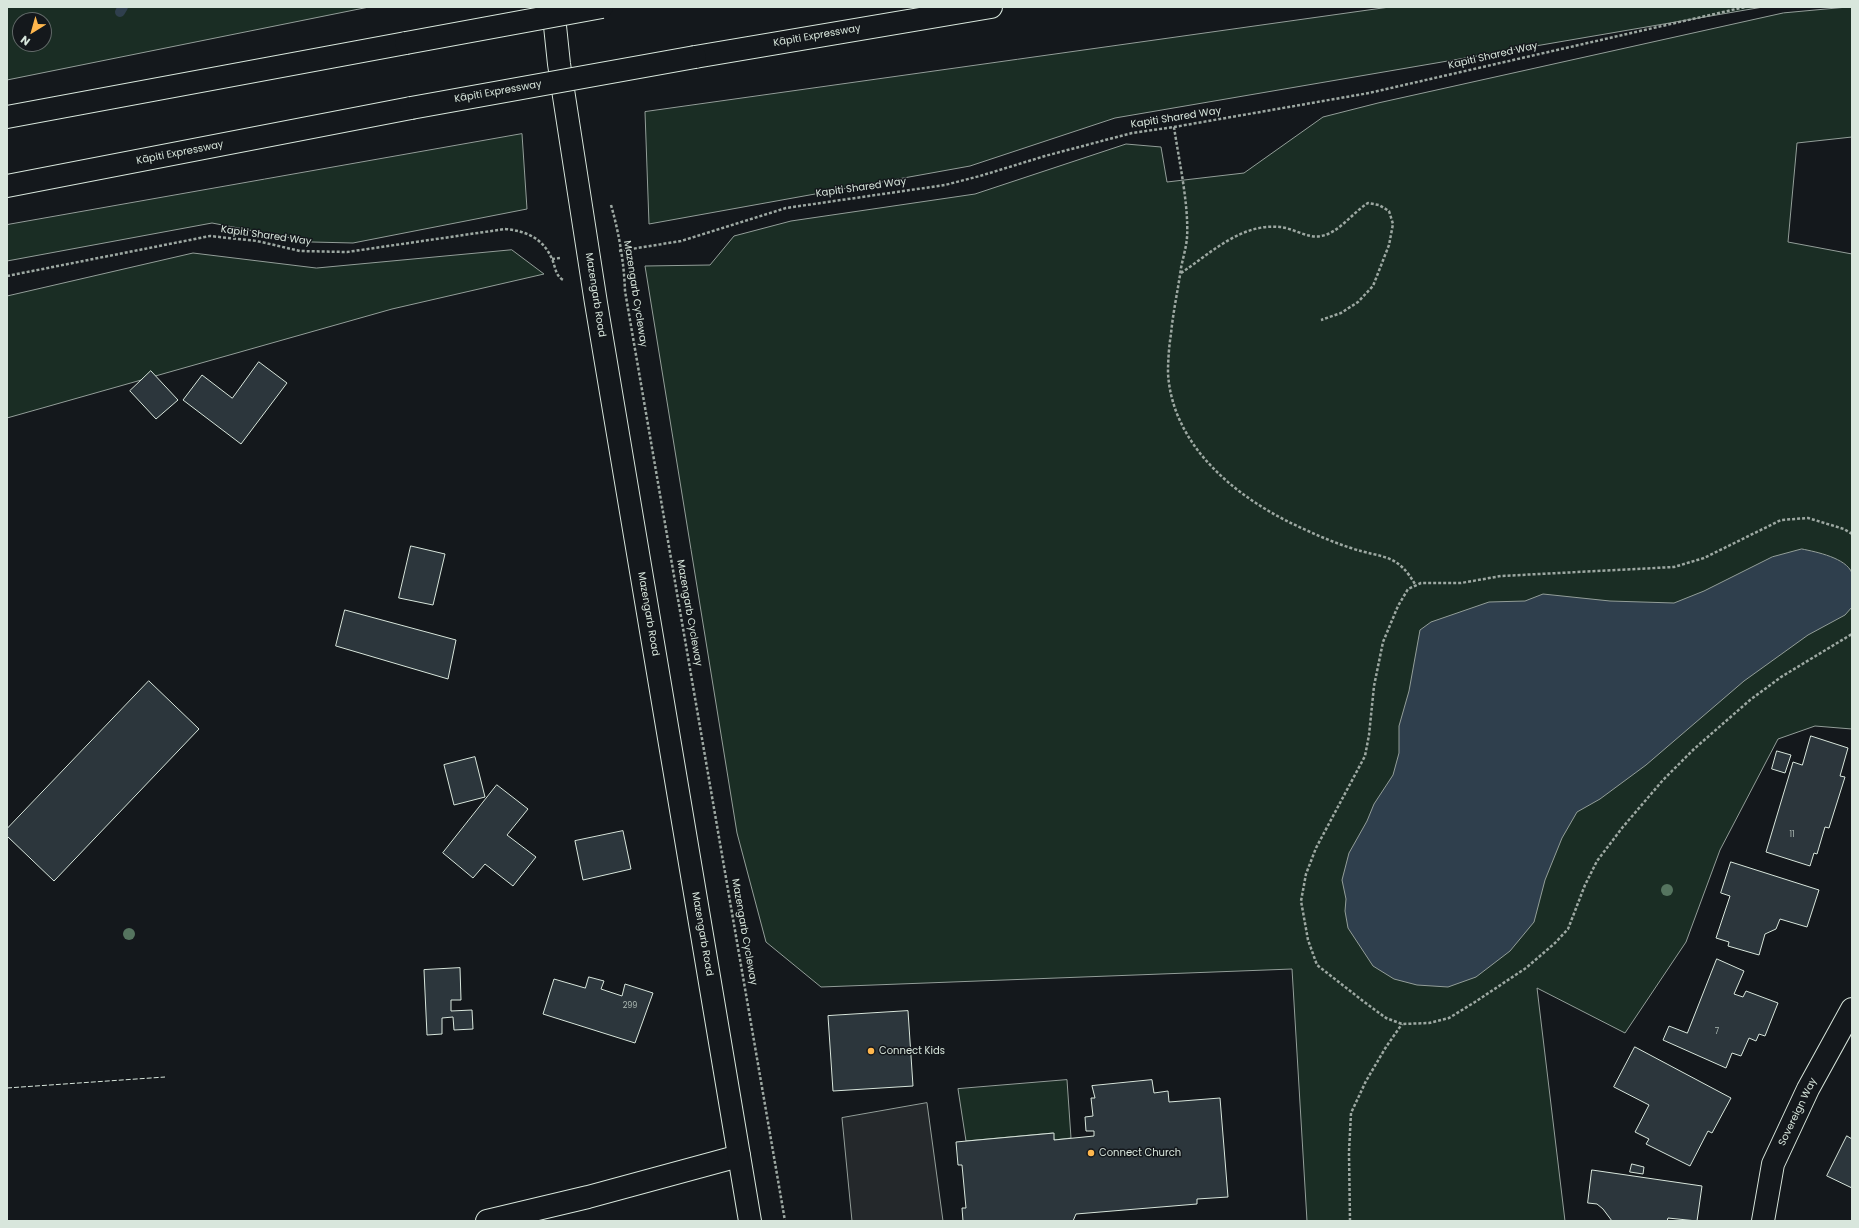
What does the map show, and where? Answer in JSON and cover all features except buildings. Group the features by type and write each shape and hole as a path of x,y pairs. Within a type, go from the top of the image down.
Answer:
{"main road":[{"name":"Mazengarb Road","path":"553,7 559,64 596,303 750,1221"},
{"path":"7,117 602,7"},
{"name":"Kāpiti Expressway","path":"7,186 411,108 695,57 991,7"},
{"name":"Sovereign Way","path":"1763,1221 1773,1164 1808,1089 1852,1009"},
{"path":"487,1221 588,1197 739,1156"}],"path":[{"name":"Kapiti Shared Way","path":"613,252 681,241 786,208 944,185 1132,133 1369,93 1745,7"},
{"path":"1174,127 1186,215 1187,239 1180,273 1171,334 1168,373 1173,400 1188,437 1214,470 1242,494 1272,514 1310,532 1353,549 1384,556 1396,561 1408,572 1416,586"},
{"name":"Mazengarb Cycleway","path":"610,200 620,251 625,291 785,1221"},
{"path":"1180,273 1236,236 1254,228 1282,227 1320,237 1331,233 1356,210 1368,203 1379,205 1389,212 1393,224 1389,245 1373,286 1358,302 1341,313 1321,320"},
{"name":"Kapiti Shared Way","path":"7,276 210,236 257,241 300,251 347,252 505,229 524,232 538,240 552,259 557,276 569,285"},
{"path":"1852,534 1844,528 1808,518 1781,520 1704,558 1674,567 1538,573 1501,576 1461,583 1421,582 1408,589 1398,606 1384,642 1374,686 1369,735 1365,756 1316,848 1306,874 1301,901 1308,940 1317,965 1386,1018 1402,1024 1429,1023 1449,1018 1526,968 1555,944 1568,929 1585,884 1597,861 1622,828 1663,780 1694,749 1750,700 1781,677 1852,634"},
{"path":"1350,1221 1349,1152 1351,1113 1366,1081 1386,1047 1402,1024"}],"green space":[{"path":"7,7 369,7 7,80"},
{"path":"1390,7 1763,7 1115,118 970,166 649,224 645,112"},
{"path":"1852,7 1852,137 1797,143 1788,242 1852,254 1852,729 1815,726 1778,739 1720,850 1686,942 1625,1033 1537,988 1565,1221 1307,1221 1292,969 821,987 766,942 737,833 645,266 710,265 734,236 791,221 975,194 1126,144 1161,147 1167,182 1244,173 1323,117 1378,103 1783,13"},
{"path":"522,134 527,209 353,243 312,242 212,223 7,261 7,225"},
{"path":"512,250 544,274 392,309 7,418 7,296 193,253 316,268"},
{"path":"1067,1080 1071,1138 1054,1140 1053,1133 966,1141 958,1089"}],"shaded area":[{"path":"927,1103 943,1221 852,1221 842,1118"}],"water":[{"path":"1802,549 1830,556 1844,563 1849,568 1852,573 1852,607 1845,615 1808,635 1744,681 1646,765 1600,799 1577,812 1562,838 1545,880 1534,922 1510,951 1476,977 1448,987 1417,985 1394,979 1373,966 1348,928 1345,911 1346,899 1342,880 1349,853 1367,821 1374,804 1393,775 1399,753 1399,726 1409,691 1420,630 1431,622 1489,602 1525,601 1543,594 1610,601 1674,603 1704,591 1772,557"}],"waterway":[{"path":"120,12 123,7"}],"fence":[{"path":"7,1088 165,1077"}],"place":[{"name":"Connect Kids","path":"871,1051"},
{"name":"Connect Church","path":"1091,1153"}]}
